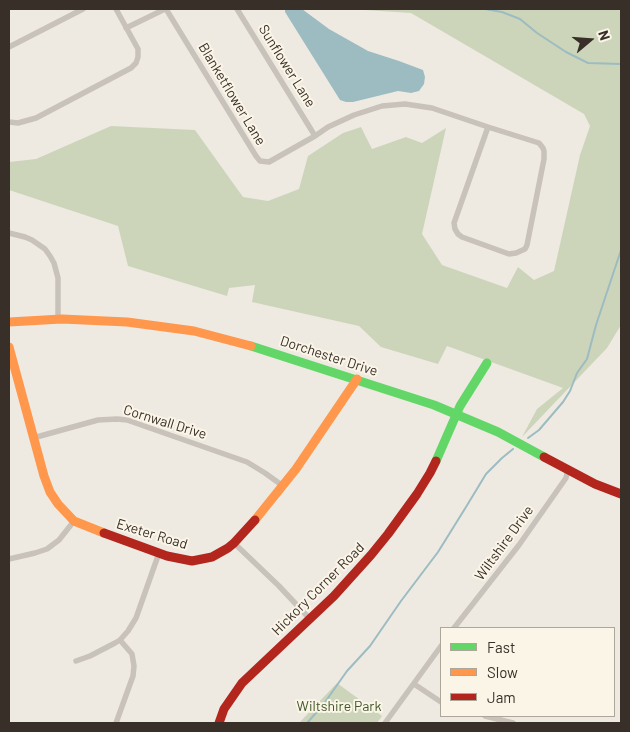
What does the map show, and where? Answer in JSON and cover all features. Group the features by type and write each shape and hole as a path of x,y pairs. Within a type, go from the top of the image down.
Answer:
{"street":[{"path":"9,47 83,9"},
{"path":"9,122 18,123 36,118 131,68 136,63 138,49 116,9"},
{"path":"126,28 165,9"},
{"name":"Blanketflower Lane","path":"165,9 260,161 269,162 354,114 382,106 405,104 432,108 539,143 544,151 544,159 527,245 525,249 516,254 509,254 462,237 455,229 454,223 488,127"},
{"name":"Sunflower Lane","path":"237,9 316,136"},
{"path":"9,233 25,237 39,244 54,263 58,278 58,319"},
{"name":"Dorchester Drive","path":"9,322 58,319 127,322 194,331 238,342 357,379 457,414 498,432 595,484 621,494"},
{"name":"Exeter Road","path":"9,347 44,476 50,492 62,509 74,521 92,530 177,559 192,561 212,557 234,543 296,470 357,379"},
{"name":"Hickory Corner Road","path":"219,723 224,709 242,683 334,596 371,556 417,494 437,458 457,414 487,363"},
{"name":"Cornwall Drive","path":"33,438 98,420 127,420 246,462 283,486"},
{"name":"Wiltshire Drive","path":"455,627 519,545 566,478 568,468"},
{"path":"9,559 46,549 60,540 74,521"},
{"path":"234,543 310,618"},
{"path":"76,660 90,656 120,640 128,631 136,618 159,553"},
{"path":"116,723 133,676 134,666 132,654 120,640"},
{"path":"385,723 440,647"},
{"path":"414,684 440,701"},
{"path":"488,717 513,723"}],"green space":[{"path":"349,9 621,9 621,325 607,348 522,437 537,409 563,388 447,346 438,364 381,347 359,326 252,302 255,285 229,288 227,296 128,266 118,226 9,190 9,162 36,159 111,126 195,130 243,197 268,201 299,189 308,156 343,133 361,127 372,149 406,137 422,143 446,128 422,234 442,265 507,288 518,267 534,280 554,271 580,155 590,126 584,114 411,13"},
{"name":"Wiltshire Park","path":"337,683 382,716 377,723 299,723"}],"water":[{"path":"285,9 302,9 329,29 368,51 423,70 424,84 419,91 411,93 398,91 353,102 340,100 285,12"}],"waterway":[{"path":"485,9 502,12 520,19 566,52 588,63 621,64"},
{"path":"528,438 539,430 563,402 570,391 577,373 587,359 596,325 621,250"},
{"path":"307,723 323,705 347,671 370,646 438,552 486,474 513,449"}],"traffic: fast":[{"path":"251,346 434,405 498,432 544,457"},
{"path":"436,461 460,406 487,363"}],"traffic: slow":[{"path":"9,322 62,319 127,322 194,331 251,346"},
{"path":"9,347 50,492 74,521 104,533"},
{"path":"255,520 296,469 357,379"}],"traffic: jam":[{"path":"544,457 595,484 621,494"},
{"path":"219,723 224,709 242,683 334,596 371,555 417,494 436,461"},
{"path":"104,533 167,556 192,561 212,557 228,548 255,520"}]}
